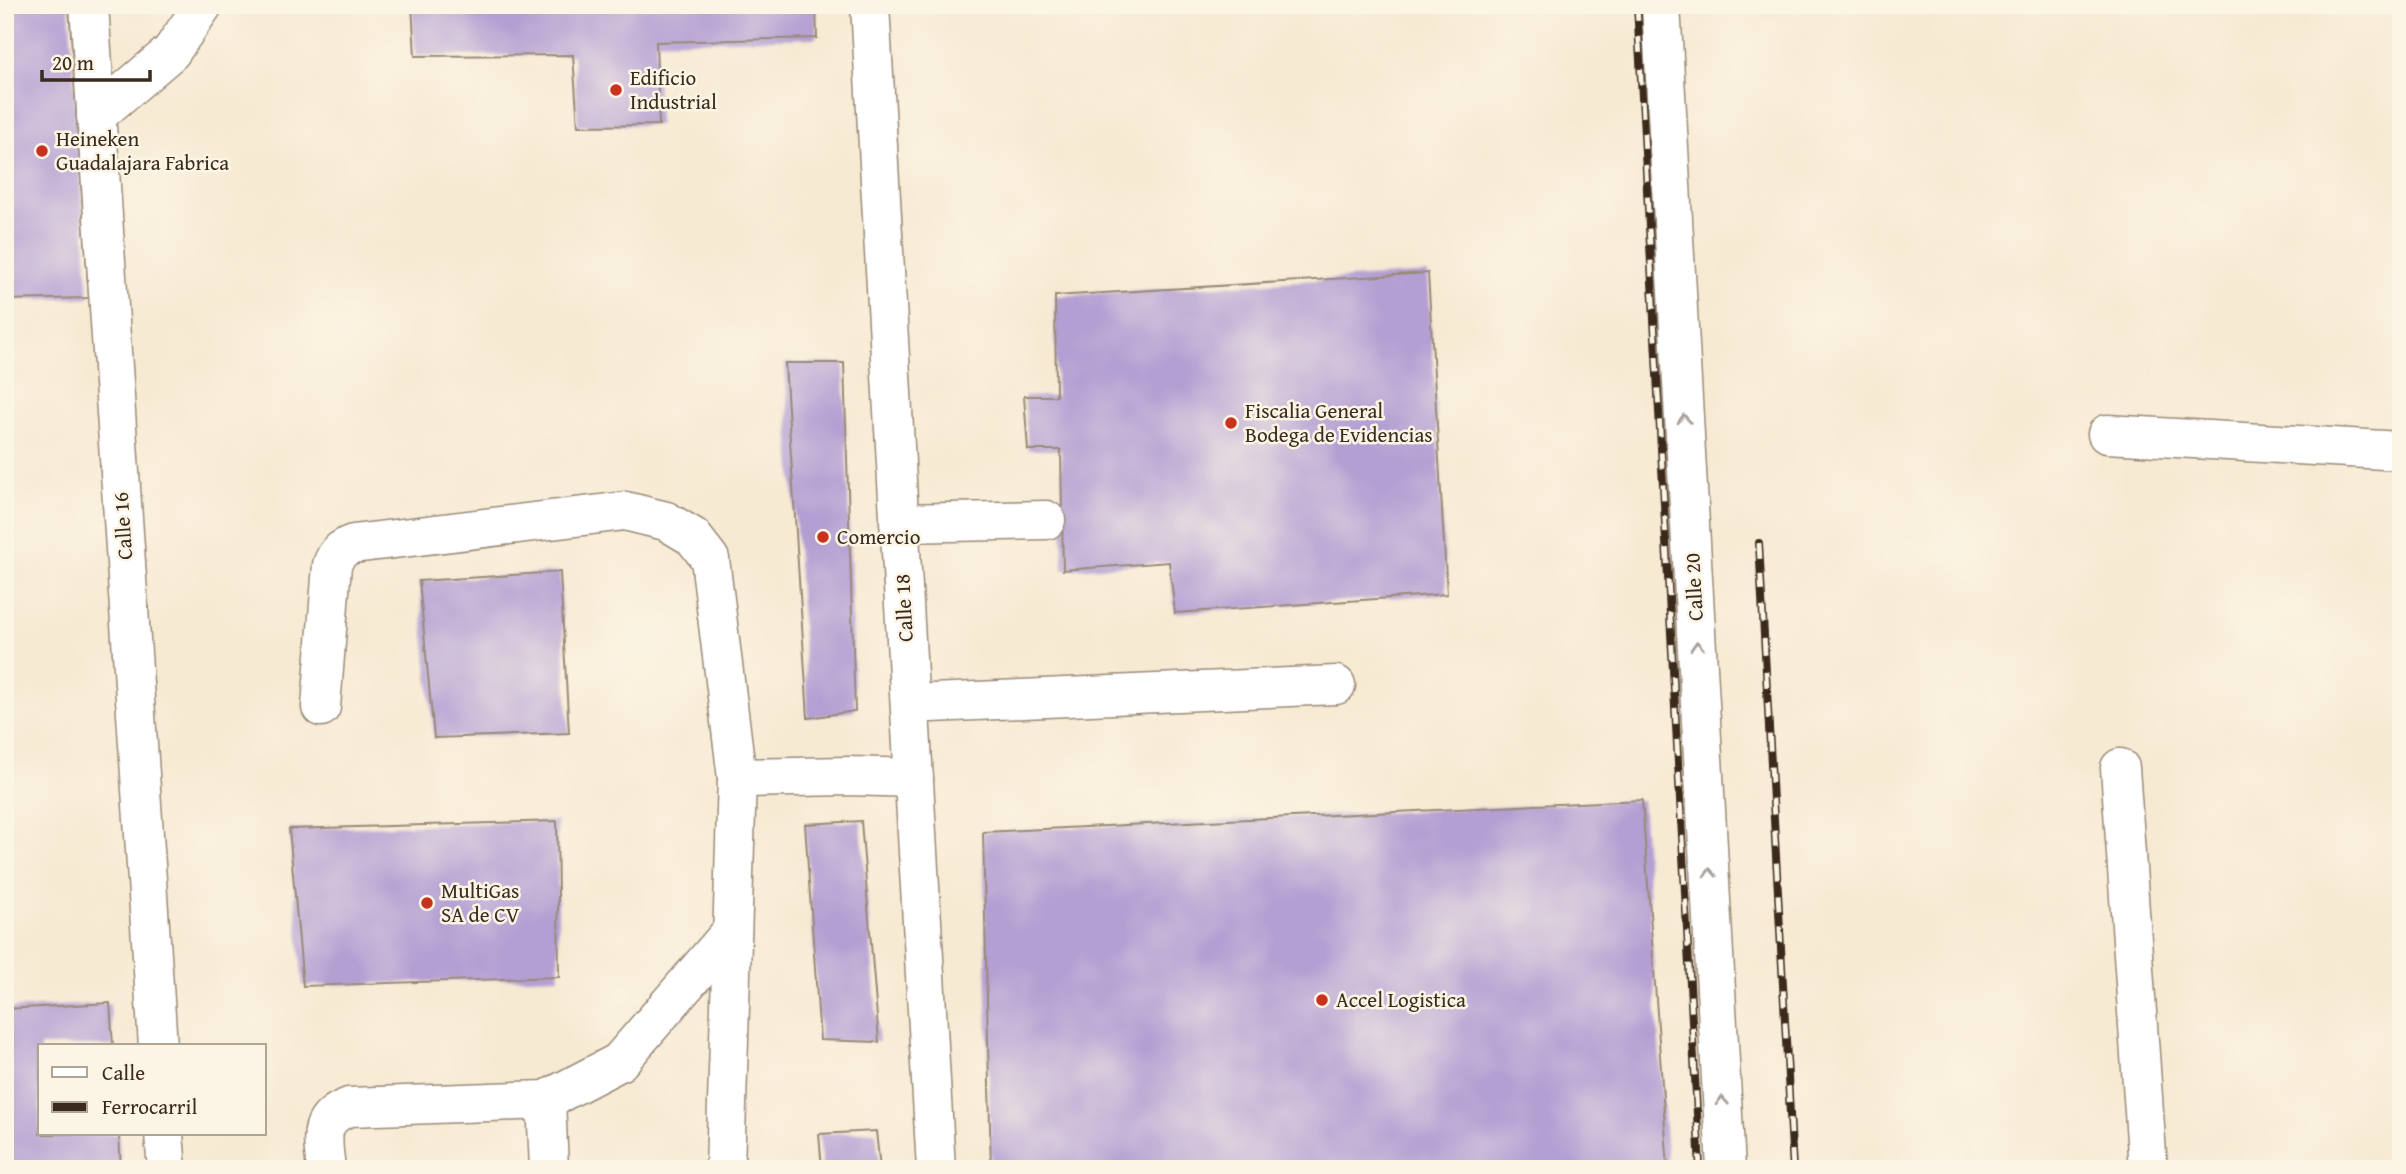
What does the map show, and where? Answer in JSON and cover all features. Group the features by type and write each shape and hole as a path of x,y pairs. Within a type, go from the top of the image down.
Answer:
{"street":[{"name":"Calle 16","path":"89,5 158,1044"},
{"path":"96,116 171,52 203,5"},
{"name":"Calle 18","path":"870,5 936,1169"},
{"name":"Calle 20","path":"1661,5 1726,1169"},
{"path":"2107,434 2401,451"},
{"path":"321,707 332,565 336,555 345,547 367,542 625,511 666,521 693,537 710,559 737,778 725,1169"},
{"path":"899,523 1046,520"},
{"path":"910,704 1336,685"},
{"path":"2120,768 2148,1169"},
{"path":"737,778 914,778"},
{"path":"326,1169 323,1136 326,1126 331,1115 349,1107 545,1100 619,1062 732,931"},
{"path":"545,1100 550,1169"},
{"path":"164,1136 167,1169"}],"building":[{"name":"Heineken Guadalajara Fabrica","path":"5,5 69,5 89,298 5,300"},
{"name":"Edificio Industrial","path":"412,5 816,5 817,38 656,42 659,125 578,126 573,55 415,56"},
{"name":"Fiscalia General Bodega de Evidencias","path":"1428,273 1447,594 1175,613 1169,562 1063,570 1061,450 1028,450 1024,396 1056,396 1055,296"},
{"name":"Comercio","path":"785,363 844,363 855,711 808,718"},
{"path":"560,572 569,733 434,738 419,581"},
{"name":"Accel Logistica","path":"1642,800 1668,1169 991,1169 983,832"},
{"name":"MultiGas SA de CV","path":"557,821 559,977 303,986 289,829"},
{"path":"861,821 879,1042 820,1040 805,824"},
{"path":"110,1003 113,1044 38,1044 38,1136 119,1136 121,1169 5,1169 5,1009"},
{"path":"876,1131 880,1169 822,1169 819,1134"}],"railway":[{"path":"1637,5 1700,1169"},
{"path":"1759,543 1793,1169"}],"place":[{"name":"Edificio Industrial","path":"616,90"},
{"name":"Heineken Guadalajara Fabrica","path":"42,151"},
{"name":"Fiscalia General Bodega de Evidencias","path":"1231,423"},
{"name":"Comercio","path":"823,537"},
{"name":"MultiGas SA de CV","path":"427,903"},
{"name":"Accel Logistica","path":"1322,1000"}]}
